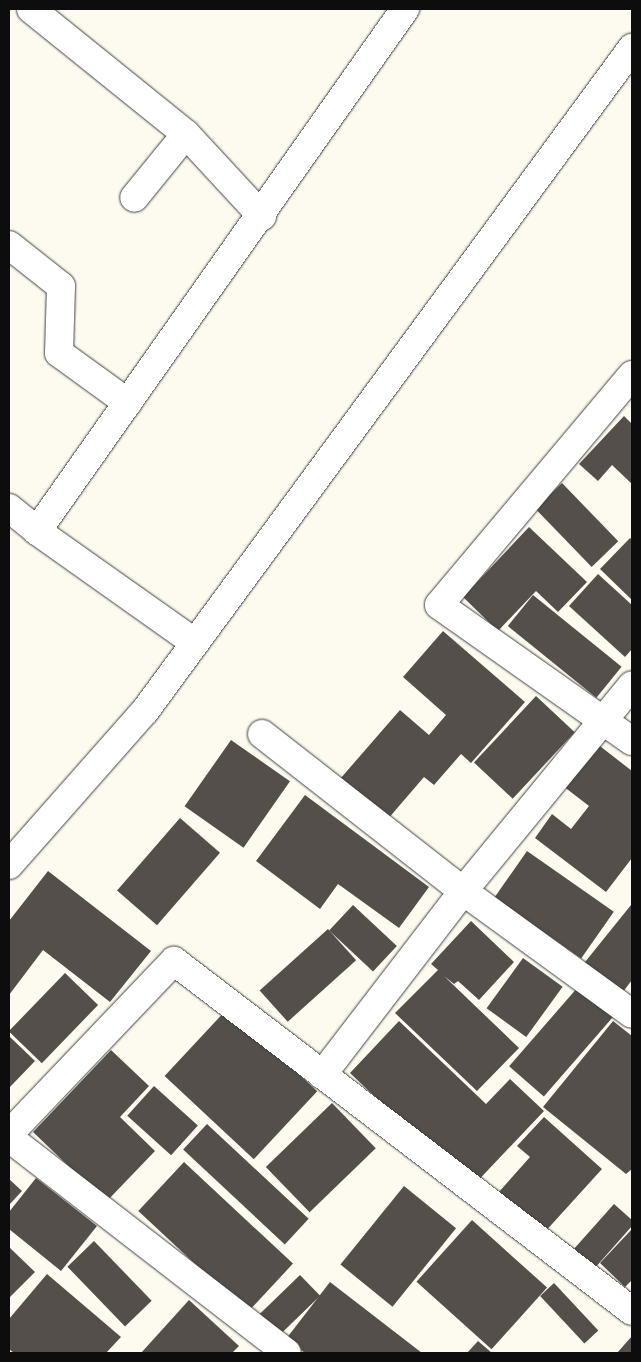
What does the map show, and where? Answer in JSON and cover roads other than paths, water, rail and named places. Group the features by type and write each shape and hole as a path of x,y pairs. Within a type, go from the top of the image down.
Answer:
{"street":[{"path":"31,9 186,134 262,216"},
{"path":"37,531 262,216 405,9"},
{"path":"9,865 145,710 632,48"},
{"path":"134,198 186,134"},
{"path":"9,246 60,286 58,353 128,403"},
{"path":"632,375 439,605 632,741"},
{"path":"9,508 37,531 194,642"},
{"path":"322,1075 463,891 632,685"},
{"path":"262,734 463,891 632,1014"},
{"path":"274,1350 9,1136 174,960 632,1311"}]}
